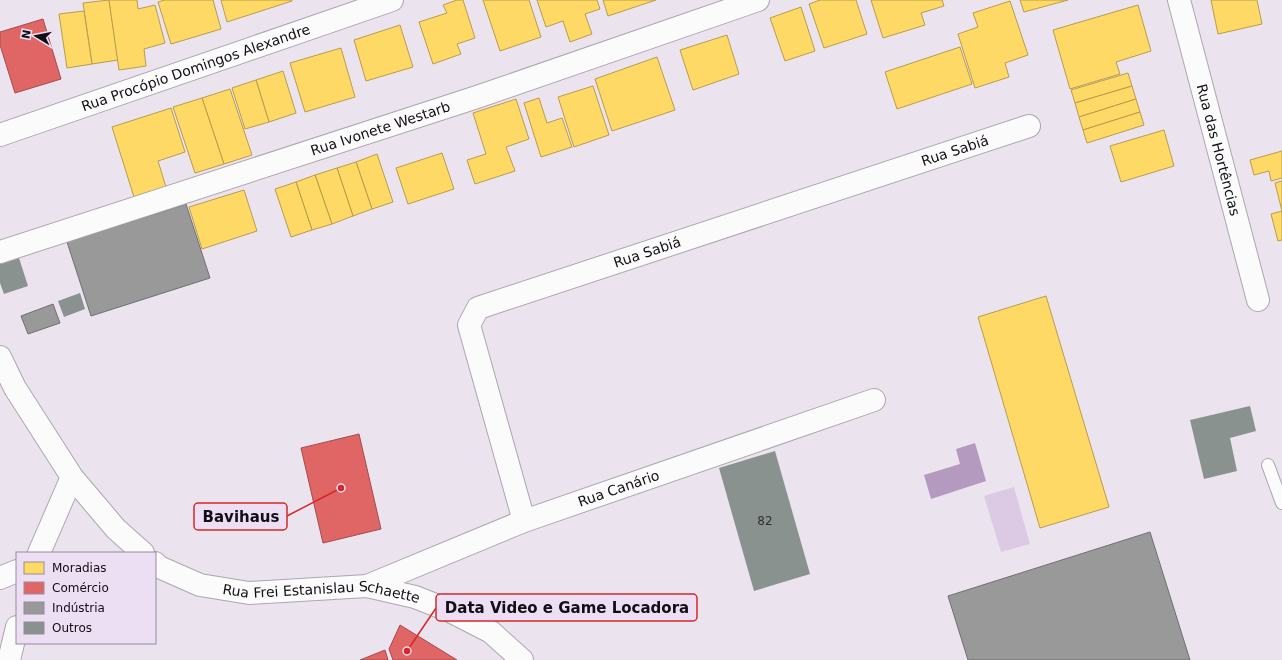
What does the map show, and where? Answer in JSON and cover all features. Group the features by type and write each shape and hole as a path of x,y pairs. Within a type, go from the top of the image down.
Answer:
{"street":[{"name":"Rua Procópio Domingos Alexandre","path":"0,135 392,0"},
{"name":"Rua Ivonete Westarb","path":"0,252 470,100 758,0"},
{"name":"Rua das Hortências","path":"1179,0 1258,300"},
{"name":"Rua Sabiá","path":"524,521 469,325 478,308 1029,126"},
{"path":"0,357 15,388 72,477 116,529 142,552"},
{"name":"Rua Canário","path":"367,586 524,521 874,400"},
{"path":"39,552 72,477"},
{"name":"Rua Frei Estanislau Schaette","path":"156,564 159,567 200,585 249,593 367,586 415,596 448,610 491,632 522,660"},
{"path":"0,578 16,572"},
{"path":"9,660 16,631"}],"lane":[{"path":"1268,465 1282,503"}],"shaded area":[{"path":"975,443 986,481 931,499 924,475 960,464 956,449"},
{"path":"1014,487 1030,544 1001,552 984,496"}],"building: Moradias":[{"path":"109,0 118,60 92,64 83,3"},
{"path":"109,0 137,0 138,9 155,5 165,43 144,49 146,66 119,70"},
{"path":"165,0 213,0 221,29 171,44 158,2"},
{"path":"221,0 292,0 292,1 227,22"},
{"path":"457,0 463,0 475,38 457,44 461,54 433,64 419,22 447,13 443,5"},
{"path":"483,0 529,0 541,37 500,51"},
{"path":"537,0 597,0 600,9 585,14 592,34 570,42 563,21 546,27"},
{"path":"603,0 656,0 608,16"},
{"path":"820,0 856,0 867,34 824,48 809,4"},
{"path":"871,0 942,0 944,6 921,13 925,25 883,38"},
{"path":"1020,0 1068,0 1024,12"},
{"path":"1211,0 1257,0 1262,24 1218,34"},
{"path":"1010,1 1028,55 1005,63 1009,77 975,88 958,34 978,27 973,13"},
{"path":"1138,5 1151,51 1116,62 1120,74 1070,89 1053,30"},
{"path":"801,7 815,51 785,61 770,18"},
{"path":"84,11 92,64 67,68 59,14"},
{"path":"400,25 413,67 366,81 354,40"},
{"path":"727,35 739,74 693,90 680,50"},
{"path":"960,47 972,84 897,109 885,72"},
{"path":"341,48 355,97 305,112 290,63"},
{"path":"657,57 675,110 612,131 595,79"},
{"path":"283,71 296,113 269,122 256,80"},
{"path":"1128,73 1132,86 1075,103 1071,90"},
{"path":"256,80 269,122 245,129 232,88"},
{"path":"593,86 609,135 574,147 558,97"},
{"path":"1132,86 1136,99 1079,117 1075,103"},
{"path":"230,89 252,155 224,164 202,98"},
{"path":"202,98 224,164 195,173 173,107"},
{"path":"539,98 547,123 562,118 572,147 541,157 524,103"},
{"path":"516,99 529,139 506,147 515,171 475,184 467,160 486,154 473,113"},
{"path":"1136,99 1140,112 1083,130 1079,117"},
{"path":"171,108 185,152 158,161 166,187 134,197 112,127"},
{"path":"1140,112 1144,125 1087,143 1083,130"},
{"path":"1164,130 1174,166 1121,182 1110,146"},
{"path":"1282,151 1282,178 1271,181 1269,171 1254,175 1250,160"},
{"path":"442,153 454,189 408,204 396,168"},
{"path":"377,154 393,202 372,209 356,162"},
{"path":"356,162 372,209 353,216 337,168"},
{"path":"337,168 353,216 332,224 315,175"},
{"path":"315,175 332,224 312,230 296,182"},
{"path":"1282,181 1282,211 1275,183"},
{"path":"296,182 312,230 291,237 275,189"},
{"path":"244,190 257,231 202,249 189,207"},
{"path":"1282,211 1282,240 1278,241 1271,214"},
{"path":"1046,296 1109,507 1040,528 978,317"}],"building: Comércio":[{"path":"43,19 61,79 15,93 0,45 0,32"},
{"path":"359,434 381,529 323,543 301,448"},
{"path":"400,625 457,660 393,660 389,649"},
{"path":"385,650 388,660 360,660"}],"building: Indústria":[{"path":"186,204 210,278 91,316 67,242"},
{"path":"53,304 60,323 28,334 21,316"},
{"path":"1150,532 1190,660 968,660 948,596"}],"building: Outros":[{"path":"19,258 28,286 4,294 0,283 0,264"},
{"path":"80,293 85,309 64,317 58,301"},
{"path":"1250,406 1256,431 1230,438 1237,471 1204,479 1190,420"},
{"path":"775,451 810,574 754,591 719,468"}],"place":[{"name":"Bavihaus","path":"341,488"},
{"name":"Data Video e Game Locadora","path":"407,651"}]}
